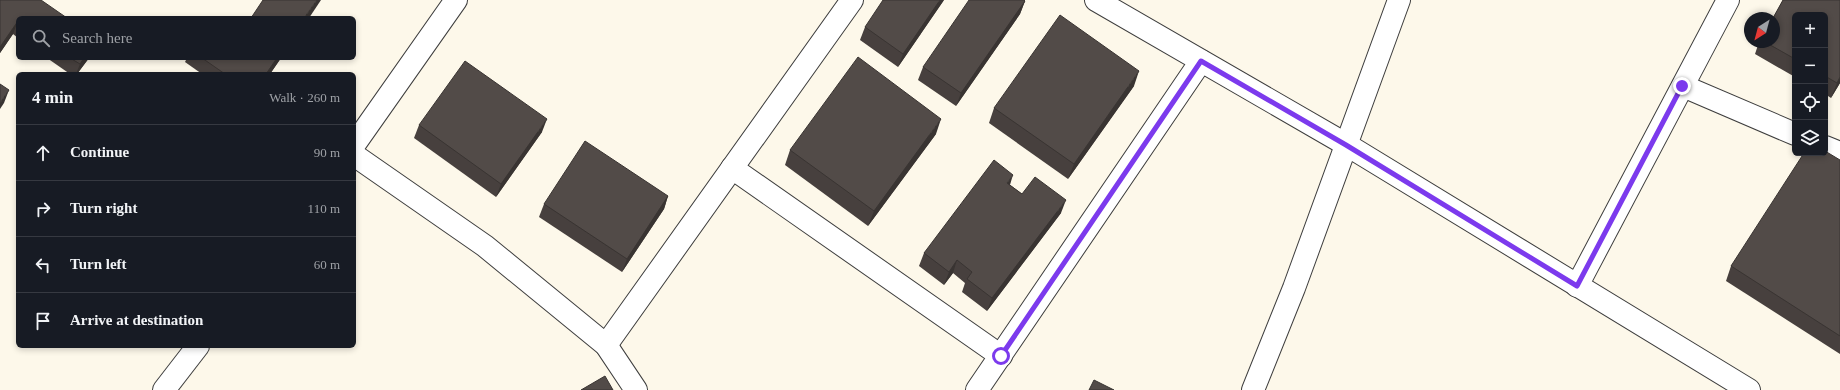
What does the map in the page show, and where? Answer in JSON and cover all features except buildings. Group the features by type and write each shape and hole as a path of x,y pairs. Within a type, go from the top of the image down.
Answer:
{"street":[{"path":"356,142 456,0"},
{"path":"606,345 852,0"},
{"path":"1096,0 1346,145 1749,390"},
{"path":"1253,390 1294,288 1399,0"},
{"path":"1577,286 1728,0"},
{"path":"977,390 1201,61"},
{"path":"1682,86 1792,133"},
{"path":"1828,148 1840,153"},
{"path":"356,156 485,246 606,345 636,390"},
{"path":"732,168 1001,356"},
{"path":"164,390 196,348"}],"route":[{"path":"1001,356 1201,61 1346,145 1577,286 1682,86"}]}
